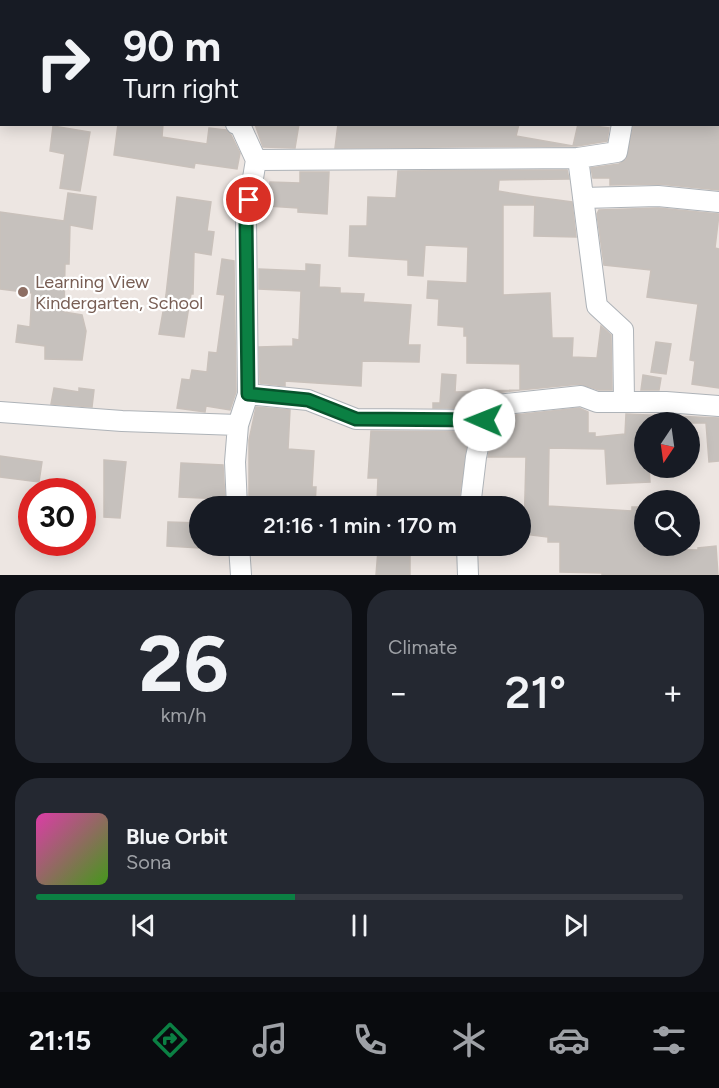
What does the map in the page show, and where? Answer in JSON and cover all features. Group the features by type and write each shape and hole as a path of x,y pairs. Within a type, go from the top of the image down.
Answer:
{"street":[{"path":"237,496 235,462 238,425 248,394 246,220 256,160 240,126"},
{"path":"256,160 578,158 617,152 622,126"},
{"path":"578,158 597,306 623,330 624,401"},
{"path":"583,198 658,196 719,202"},
{"path":"248,394 308,400 356,419 484,420"},
{"path":"471,496 476,457 487,406 581,396 597,402 624,401 719,406"},
{"path":"0,412 123,421 238,425"},
{"path":"239,556 241,575"},
{"path":"467,556 468,575"}],"building":[{"path":"53,126 90,132 80,191 60,188 65,154 50,151"},
{"path":"118,126 163,126 162,137 207,144 209,128 226,130 240,153 237,169 195,163 194,168 114,155"},
{"path":"256,126 299,126 295,148 263,147"},
{"path":"338,126 518,126 516,136 573,146 578,126 609,128 607,141 577,146 335,148"},
{"path":"634,126 719,126 719,190 659,184 610,185 610,178 593,178 591,168 619,164 626,160"},
{"path":"567,170 569,179 499,180 498,191 534,197 534,205 503,205 503,295 550,293 552,338 573,338 572,357 597,358 601,326 611,335 612,390 599,390 580,384 520,390 520,364 467,363 467,336 464,336 464,327 438,325 439,299 427,298 428,281 467,283 468,247 425,245 423,276 408,275 408,260 349,256 350,226 367,226 368,197 396,198 398,171"},
{"path":"300,172 329,172 327,214 298,212 298,208 268,206 270,182 300,183"},
{"path":"68,193 96,197 92,229 70,225 69,264 65,264 64,312 82,315 86,331 82,360 45,359 45,346 16,342 18,325 30,327 32,293 0,289 0,212 64,221"},
{"path":"177,197 211,202 207,231 214,232 211,255 194,252 193,294 191,294 184,337 159,334 166,295"},
{"path":"535,197 572,202 576,237 534,236"},
{"path":"658,208 719,214 715,248 719,249 719,388 692,384 695,361 690,360 698,304 647,297 651,270 604,265 597,214 599,210"},
{"path":"222,259 234,261 236,392 230,410 206,406 205,412 177,408 182,379 190,380 192,370 207,372 209,352 217,353 225,295 217,294"},
{"path":"306,264 320,265 319,287 340,288 340,293 364,294 363,302 411,305 408,345 420,345 419,362 362,361 361,386 285,381 285,386 260,383 259,347 293,346 293,339 299,340 301,291 259,289 259,269 306,271"},
{"path":"656,342 671,344 666,374 651,372"},
{"path":"442,374 456,375 455,392 520,390 485,394 479,398 474,408 433,408 433,403 440,403"},
{"path":"643,375 661,378 659,390 641,390"},
{"path":"54,388 79,392 79,388 94,390 92,407 51,404"},
{"path":"256,407 290,410 288,449 314,451 312,487 316,487 316,496 249,496 249,440"},
{"path":"579,408 588,412 588,433 595,433 595,437 625,434 626,414 634,414 634,478 650,478 650,482 607,484 605,449 549,448 548,506 632,511 634,507 634,556 700,556 700,548 716,546 718,575 602,575 602,573 560,572 560,542 548,542 548,537 531,535 531,496 525,496 526,457 488,457 497,417"},
{"path":"700,417 719,418 719,461 709,462 706,423 700,423"},
{"path":"371,431 469,432 460,496 377,496 378,478 368,478"},
{"path":"0,456 42,462 40,478 18,479 0,477"},
{"path":"104,460 126,462 120,518 104,517"},
{"path":"181,463 223,465 225,496 179,497"},
{"path":"168,522 189,523 189,547 167,546"},
{"path":"378,556 410,556 410,575 376,575"}],"place":[{"name":"Learning View Kindergarten, School","path":"23,292"}],"route":[{"path":"249,200 246,220 249,282 248,394 308,400 356,419 484,420"}]}
